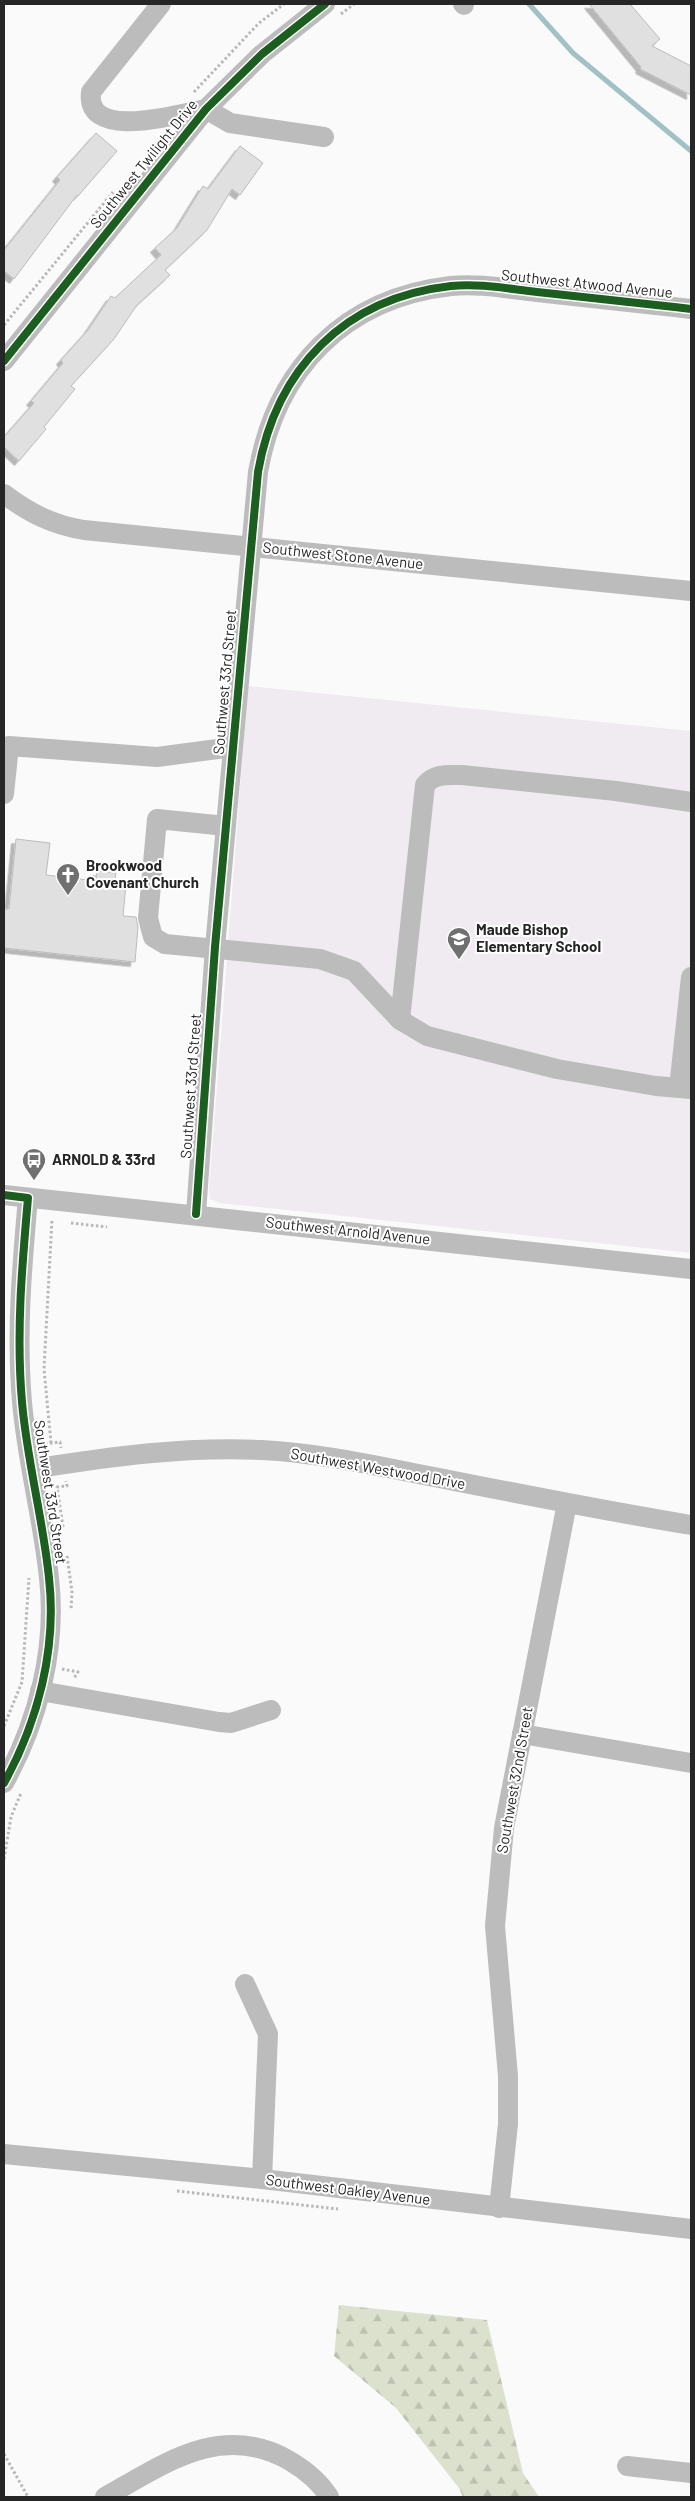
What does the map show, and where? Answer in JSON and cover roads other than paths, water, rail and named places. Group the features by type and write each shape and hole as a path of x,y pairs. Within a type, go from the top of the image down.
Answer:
{"street":[{"path":"161,4 91,92 90,101 94,111 104,118 132,122 206,109 230,123 324,137"},
{"name":"Southwest Twilight Drive","path":"4,361 206,109 262,54 332,10"},
{"name":"Southwest 33rd Street","path":"196,1214 215,947 251,546 262,447 281,396 302,365 330,336 362,313 379,304 417,291 451,286 480,286"},
{"name":"Southwest Atwood Avenue","path":"480,286 691,309"},
{"name":"Southwest Stone Avenue","path":"4,494 31,513 68,527 691,591"},
{"path":"4,794 9,746 157,757 233,747"},
{"path":"400,1020 425,785 428,781 438,775 462,775 616,791 691,802"},
{"path":"226,826 157,820 148,918 153,937 165,944 215,947 320,959 354,971 400,1020 427,1036 557,1069 685,1088 691,977"},
{"name":"Southwest Arnold Avenue","path":"4,1195 196,1214 691,1269"},
{"name":"Southwest 33rd Street","path":"4,1783 29,1730 40,1692 49,1644 49,1580 22,1404 19,1342 20,1289 28,1198"},
{"name":"Southwest Westwood Drive","path":"32,1469 122,1455 180,1450 264,1450 337,1459 567,1503 691,1524"},
{"name":"Southwest 32nd Street","path":"499,2208 508,2124 508,2076 495,1926 504,1828 567,1503"},
{"path":"40,1692 231,1723 271,1710"},
{"path":"522,1734 691,1764"},
{"path":"245,1984 268,2034 262,2179"},
{"name":"Southwest Oakley Avenue","path":"4,2154 262,2179 691,2229"},
{"path":"105,2497 177,2457 203,2448 230,2444 249,2446 281,2456 311,2476 329,2497"},
{"path":"627,2466 691,2474"}],"waterway":[{"path":"529,4 573,53 691,151"}],"place":[{"name":"Brookwood Covenant Church","path":"68,896"},
{"name":"Maude Bishop Elementary School","path":"459,960"},
{"name":"ARNOLD & 33rd","path":"34,1181"}]}
